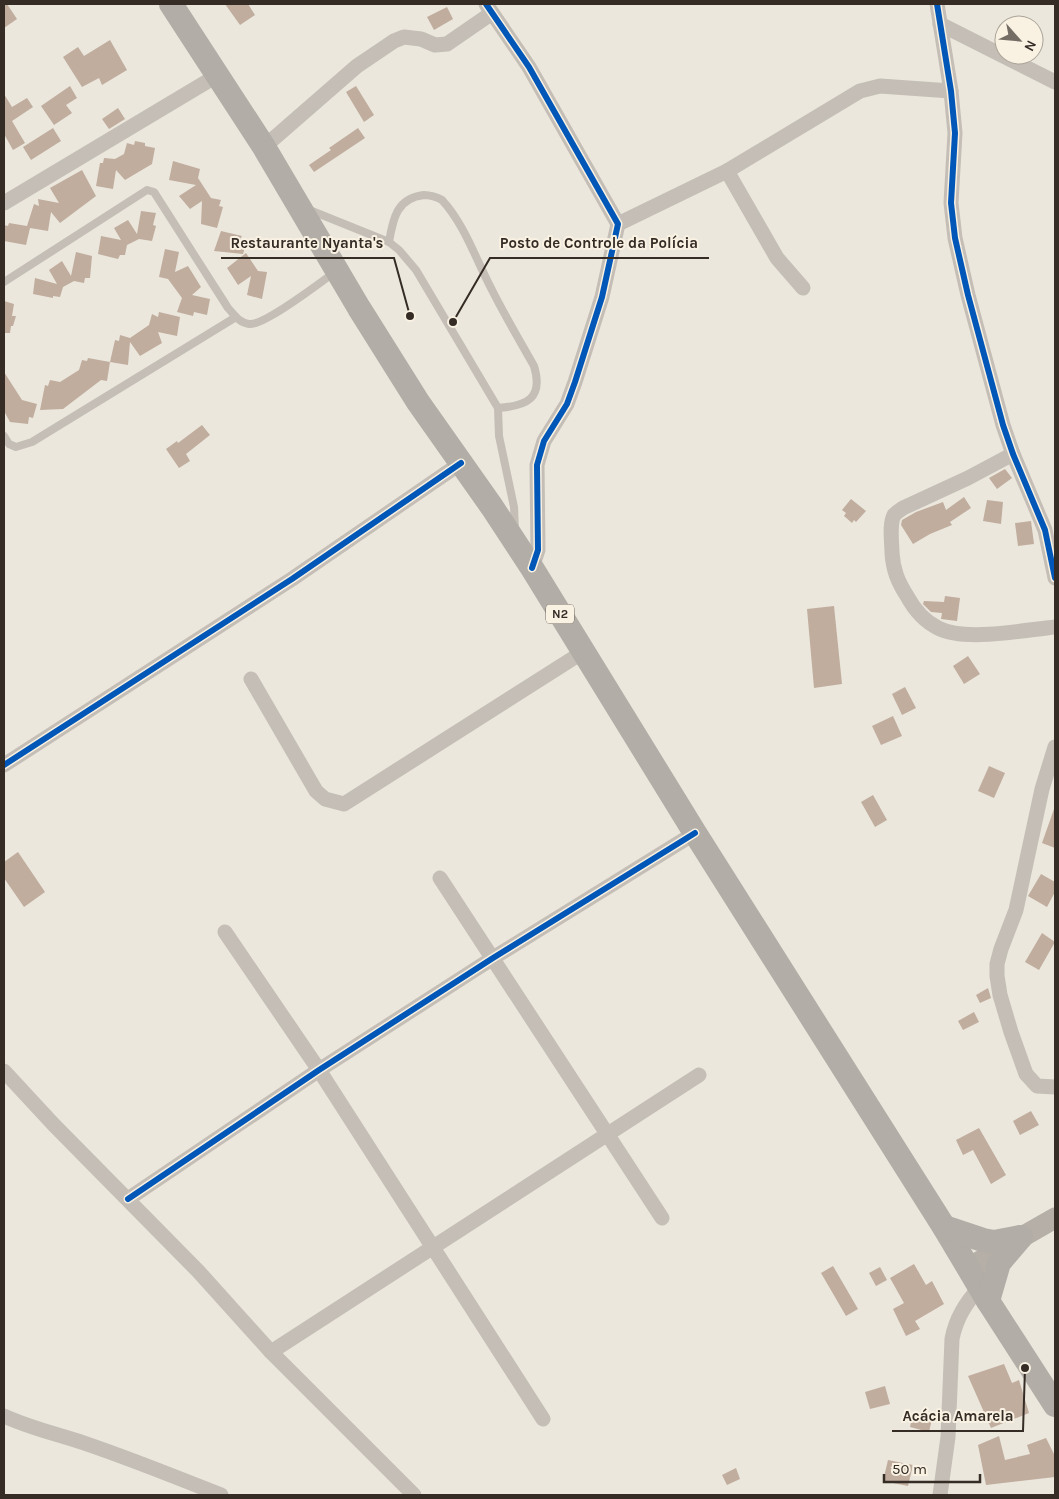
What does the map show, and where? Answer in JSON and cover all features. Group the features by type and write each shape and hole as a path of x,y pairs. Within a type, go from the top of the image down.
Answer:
{"main road":[{"name":"N2","path":"172,4 264,147 336,270 413,394 532,568 695,833 944,1227 978,1286 1055,1405"},
{"path":"978,1286 1000,1264 1008,1251 1021,1237 1055,1218"},
{"path":"944,1227 994,1242 1021,1237"},
{"path":"978,1286 1021,1237"}],"street":[{"path":"937,4 951,91 955,133 951,203 955,238 968,295 1003,425 1045,530 1055,578"},
{"path":"264,147 357,66 394,41 404,37 420,39 435,45 447,44 489,8 529,67 618,224 602,297 575,382 567,404 544,441 537,466 538,550 532,568"},
{"path":"940,24 1055,82"},
{"path":"4,203 218,75"},
{"path":"618,224 728,171 860,91 880,86 951,91"},
{"path":"728,171 777,258 803,288"},
{"path":"1013,454 968,478 903,508 895,514 892,523 893,564 897,580 914,608 930,623 950,633 979,635 1055,627"},
{"path":"4,765 292,579 461,463"},
{"path":"251,679 316,791 325,799 344,804 583,652"},
{"path":"1055,747 1042,789 1016,910 1001,948 996,976 1011,1032 1026,1074 1037,1086 1055,1087"},
{"path":"128,1199 319,1070 493,958 695,833"},
{"path":"440,878 662,1218"},
{"path":"225,932 319,1070 543,1419"},
{"path":"4,1071 54,1125 198,1271 271,1352 414,1495"},
{"path":"271,1352 699,1075"},
{"path":"940,1495 946,1452 954,1326 978,1286"},
{"path":"4,1416 22,1424 142,1464 222,1495"}],"lane":[{"path":"4,282 148,190 154,192 228,308 243,323 252,325 296,301 336,270"},
{"path":"389,242 394,218 400,206 412,197 427,195 440,198 461,227 492,290 534,366 538,378 536,391 527,402 515,407 498,408"},
{"path":"299,205 389,242 399,250 416,270 498,408 499,436 514,507 515,544"},
{"path":"4,436 9,444 16,447 32,442 236,317"}],"building":[{"path":"4,4 7,4 17,19 4,28"},
{"path":"225,4 248,4 255,15 240,25"},
{"path":"447,7 453,19 434,30 427,17"},
{"path":"110,40 127,70 102,85 99,78 82,87 63,57 78,47 84,56"},
{"path":"70,86 77,98 66,105 72,113 54,125 41,106"},
{"path":"356,86 374,115 364,122 346,92"},
{"path":"4,94 12,107 27,98 33,107 12,121 25,143 13,150 4,134"},
{"path":"118,108 125,119 109,129 102,119"},
{"path":"53,128 61,141 31,160 23,147"},
{"path":"358,128 365,138 314,172 309,165 331,150 329,148"},
{"path":"135,141 155,148 152,164 125,180 116,170 113,189 96,186 100,163 103,163 104,158 115,159 124,154 127,143 134,145"},
{"path":"173,161 200,169 198,178 211,198 221,200 219,206 223,207 217,228 201,224 202,201 190,209 179,196 196,185 169,180"},
{"path":"82,170 96,196 60,223 51,212 48,231 30,228 26,245 4,241 4,225 8,226 9,223 27,226 34,204 39,206 38,199 59,203 50,188"},
{"path":"141,211 156,213 153,225 156,226 152,241 139,239 127,245 125,255 120,255 118,259 98,254 101,236 121,240 114,228 128,220 137,234"},
{"path":"221,231 242,236 240,239 247,241 243,254 214,251"},
{"path":"165,249 179,252 175,272 188,266 201,287 192,295 210,299 207,315 194,312 193,316 177,312 182,298 168,279 159,277"},
{"path":"76,252 92,256 90,278 85,278 84,283 74,281 63,287 60,297 53,296 53,298 33,294 35,278 57,284 49,270 62,261 71,276"},
{"path":"246,253 258,271 267,272 262,299 247,295 251,276 238,285 227,268"},
{"path":"4,301 14,304 12,316 16,316 10,333 4,333"},
{"path":"159,312 180,317 177,336 158,332 162,343 140,356 130,342 128,365 110,362 115,340 119,341 120,335 130,338 149,325 152,314 158,317"},
{"path":"88,358 110,362 107,381 101,380 63,409 40,410 45,385 48,386 50,380 60,382 79,370 82,360 87,361"},
{"path":"4,372 22,400 37,404 33,418 29,417 28,424 10,422 4,411"},
{"path":"202,425 210,435 186,454 190,461 179,468 166,449 177,441 178,443"},
{"path":"1005,469 1012,478 997,489 989,478"},
{"path":"964,497 971,508 950,522 952,525 930,534 913,544 901,525 902,520 916,512 943,502 946,510"},
{"path":"851,499 866,511 856,522 854,520 852,523 844,516 846,513 842,510"},
{"path":"987,500 1003,502 1001,524 983,521"},
{"path":"1031,521 1034,544 1018,546 1015,523"},
{"path":"945,596 960,598 957,621 941,619 942,613 931,612 923,604 924,601 944,602"},
{"path":"834,606 842,684 814,688 807,609"},
{"path":"968,656 980,674 964,684 953,666"},
{"path":"905,687 916,708 902,715 892,694"},
{"path":"893,716 902,736 881,745 872,726"},
{"path":"989,766 1005,773 994,798 978,791"},
{"path":"873,795 887,820 875,827 861,802"},
{"path":"1055,809 1055,848 1042,843"},
{"path":"18,852 45,892 24,907 4,878 4,862"},
{"path":"1041,874 1055,882 1055,892 1047,907 1028,896"},
{"path":"1042,933 1055,942 1039,970 1025,962"},
{"path":"988,988 991,998 980,1003 976,995"},
{"path":"974,1012 979,1022 963,1030 958,1021"},
{"path":"1031,1111 1039,1125 1020,1135 1013,1121"},
{"path":"979,1128 1006,1175 991,1184 973,1150 963,1155 956,1140"},
{"path":"914,1264 926,1285 932,1281 944,1304 915,1321 920,1329 906,1336 893,1309 904,1303 890,1278"},
{"path":"833,1266 858,1309 846,1316 821,1273"},
{"path":"880,1267 887,1280 876,1286 869,1273"},
{"path":"1004,1364 1012,1383 1019,1380 1029,1413 991,1428 968,1376"},
{"path":"885,1386 890,1404 870,1409 865,1392"},
{"path":"913,1414 932,1419 929,1432 910,1427"},
{"path":"999,1436 1005,1460 1030,1454 1027,1445 1046,1438 1055,1456 1055,1477 986,1485 978,1445"},
{"path":"888,1460 913,1465 908,1486 883,1481"},
{"path":"736,1468 740,1479 727,1485 722,1475"}],"cycle path":[{"path":"486,4 529,67 618,224 602,297 575,382 567,404 544,441 537,465 538,550 532,568"},
{"path":"937,4 951,91 955,133 951,203 955,238 968,295 1003,425 1045,530 1055,578"},
{"path":"4,765 292,579 461,463"},
{"path":"128,1199 319,1070 493,958 695,833"}],"place":[{"name":"Restaurante Nyanta's","path":"410,316"},
{"name":"Posto de Controle da Polícia","path":"453,322"},
{"name":"Acácia Amarela","path":"1025,1368"}]}
